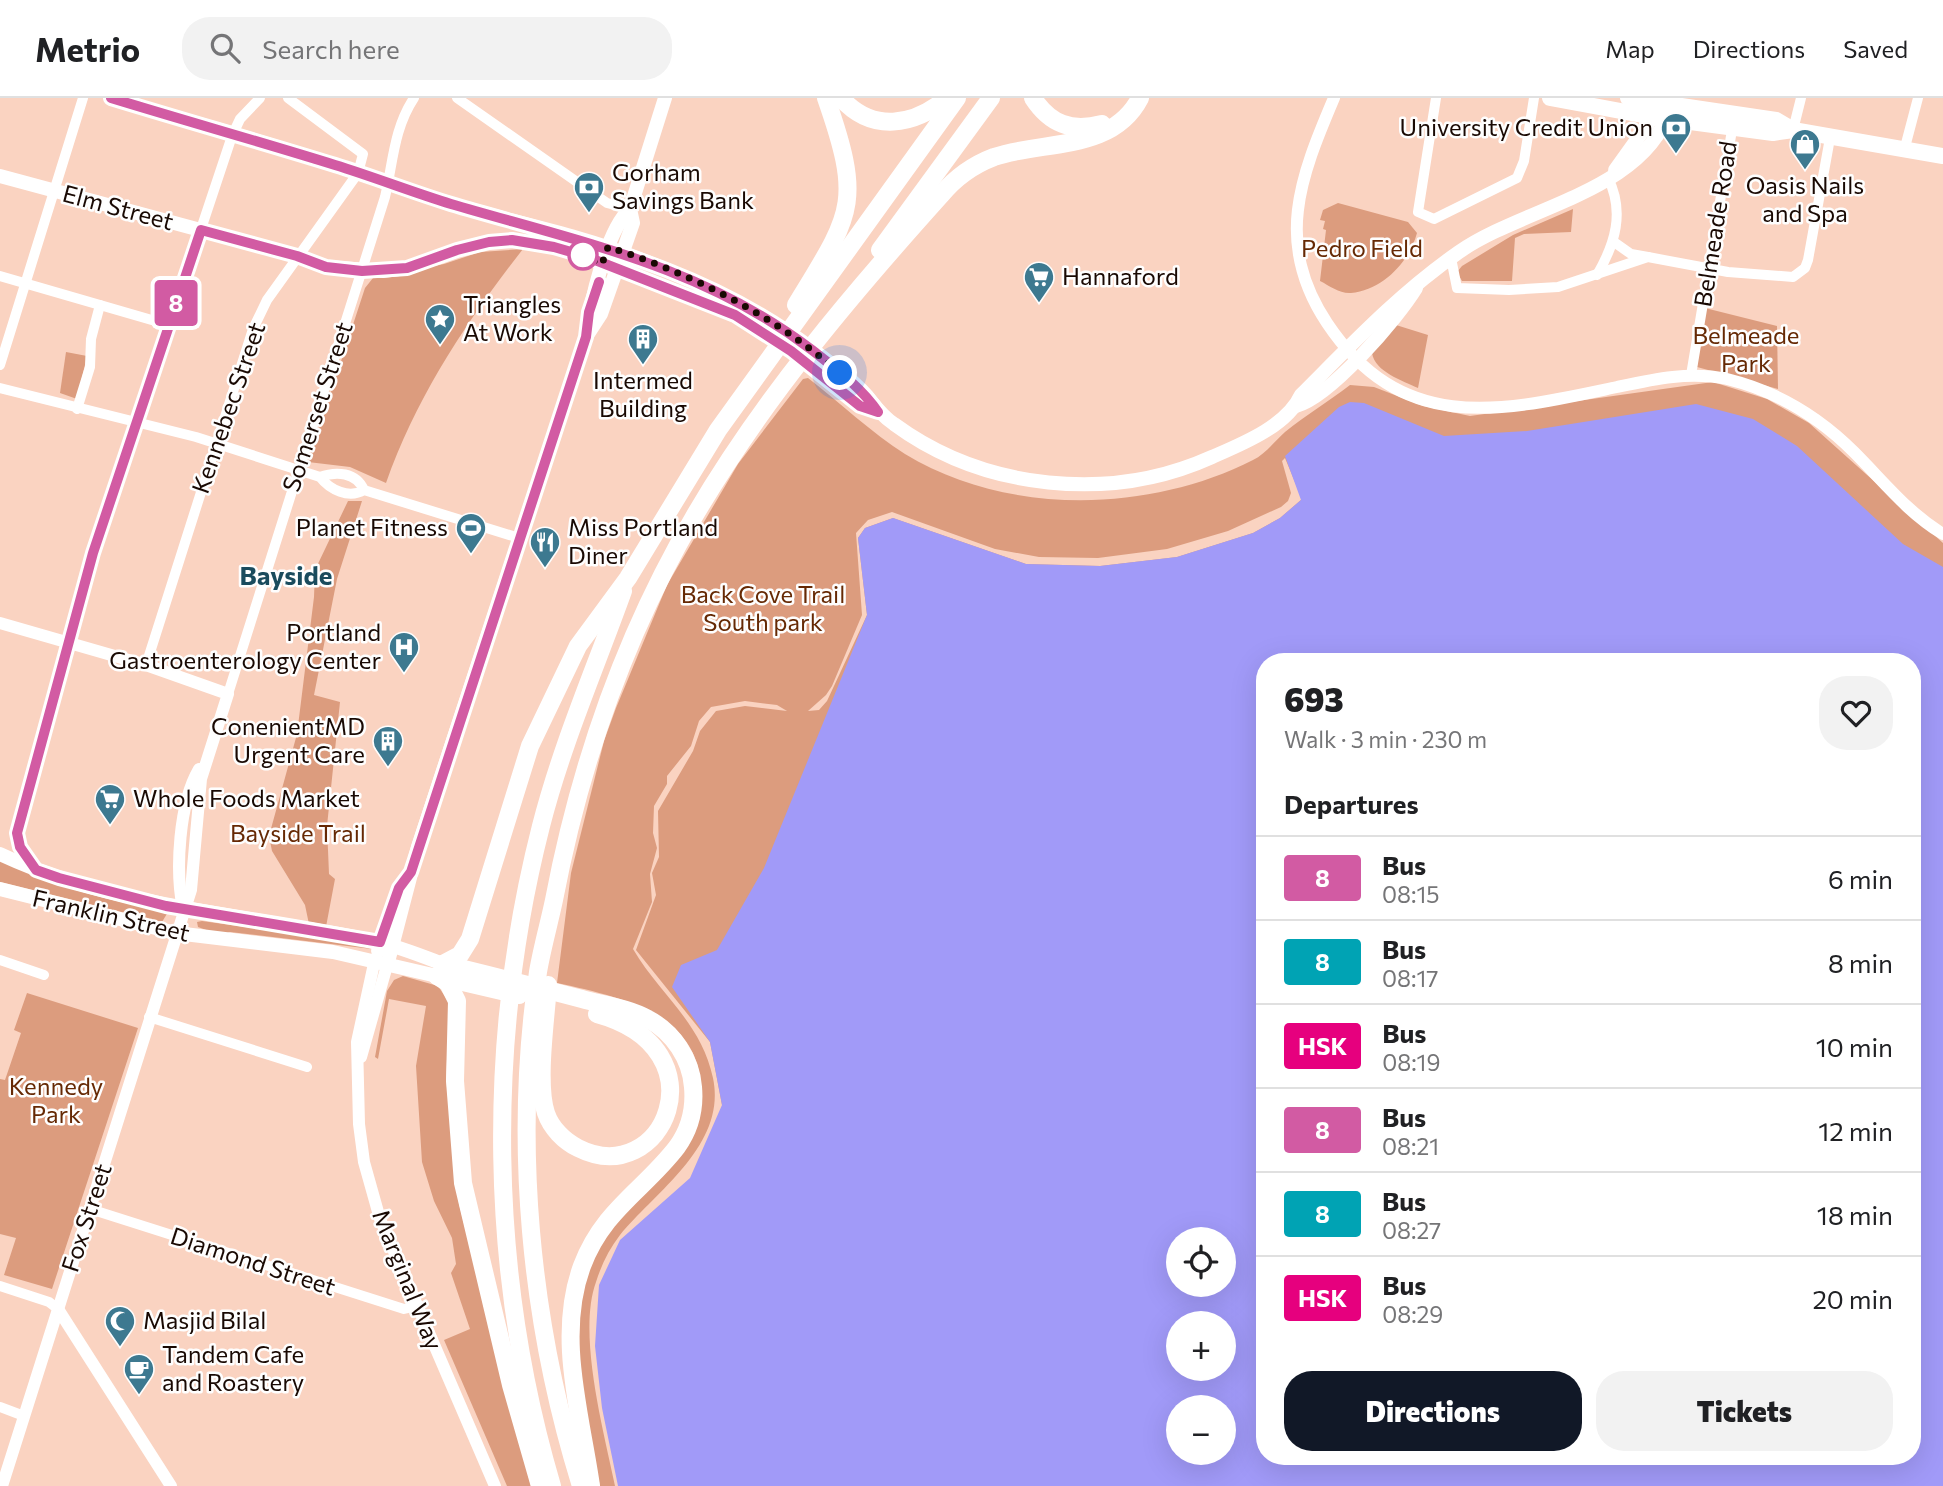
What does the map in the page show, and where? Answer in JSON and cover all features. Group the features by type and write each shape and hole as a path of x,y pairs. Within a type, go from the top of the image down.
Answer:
{"highway":[{"path":"794,316 835,240 847,211 848,169 826,98"},
{"path":"841,98 870,120 896,123 926,113 947,98"},
{"path":"440,970 460,955 472,932 510,802 543,713 578,646 628,578 718,430 794,316 957,98"},
{"path":"820,336 991,98"},
{"path":"1033,98 1048,118 1065,126 1086,128 1104,123 1122,110 1129,98"},
{"path":"580,1486 550,1365 536,1275 528,1180 540,1016 552,908 580,781 607,699 636,629 707,495 792,371 934,202 965,172 983,162 1013,152 1075,141 1116,128 1132,113 1140,98"},
{"path":"1550,98 1667,109 1733,120 1773,133 1793,131 1943,156"},
{"path":"1628,98 1667,109"},
{"path":"552,1486 519,1343 509,1265 503,1148 509,1009 514,962 531,867 558,766 592,668 628,578"},
{"path":"440,970 607,1017 643,1037 664,1061 671,1082 667,1113 650,1138 622,1153 601,1155 572,1145 557,1131 544,1103 540,1016"},
{"path":"440,970 457,1001 456,1131 465,1195 510,1385 540,1486"},
{"path":"440,970 618,1008 649,1019 676,1043 691,1071 694,1104 687,1129 671,1154 631,1193 605,1224 589,1250 576,1287 570,1328 571,1352 591,1486"}],"main road":[{"path":"111,98 388,184 615,250 714,289 757,313 829,363 867,396 878,412 927,446 970,465 1031,481 1082,484 1124,482 1176,471 1244,443 1296,406 1309,402 1356,361 1402,310 1417,287"},
{"name":"Marginal Way","path":"382,961 399,888 411,872 586,337 589,312 615,250 619,219 630,209 665,98"},
{"path":"1296,406 1301,395 1395,299 1417,287 1451,258 1504,225 1581,194 1608,178 1667,109"},
{"name":"Elm Street","path":"0,176 297,256 326,267 362,271 407,268 457,250 501,241 554,247 735,315 791,351 860,406 878,412"},
{"name":"Franklin Street","path":"0,854 36,870 104,891 183,909 387,944 440,970"},
{"name":"Franklin Street","path":"0,889 176,933 440,970"}],"street":[{"path":"0,365 56,192 83,98"},
{"path":"36,870 20,847 17,833 96,542 232,136 240,119 260,98"},
{"path":"288,98 363,154 358,173"},
{"path":"388,184 400,126 414,98"},
{"path":"457,98 607,203 630,209"},
{"path":"1334,98 1302,180 1297,232 1299,253 1312,299 1345,348 1372,375 1412,397 1465,408 1529,404 1691,375 1728,380 1753,387 1803,411 1842,440 1912,513 1943,534"},
{"path":"1436,98 1418,212 1434,219 1517,178 1524,161 1534,98"},
{"path":"1793,131 1801,98"},
{"path":"1904,151 1918,98"},
{"name":"Belmeade Road","path":"1691,375 1733,120"},
{"path":"1614,242 1631,254 1708,269 1793,277 1805,268 1830,138"},
{"name":"Kennebec Street","path":"146,665 253,329 267,300 358,173"},
{"path":"1597,275 1614,242 1617,196 1608,178"},
{"name":"Somerset Street","path":"183,909 179,888 184,807 192,780 209,751 228,694 388,184"},
{"path":"1451,258 1457,288 1550,288 1648,257"},
{"path":"0,276 169,325"},
{"path":"77,409 92,358 91,339 100,305"},
{"path":"0,388 215,443 320,477 329,487 340,491 356,494 364,490"},
{"path":"320,477 334,473 348,475 359,481 364,490 519,538"},
{"path":"0,623 146,665 228,694"},
{"name":"Fox Street","path":"2,1486 183,909"},
{"path":"0,960 44,975"},
{"name":"Marginal Way","path":"382,961 359,1023 359,1124 370,1186 380,1219 495,1486"},
{"path":"149,1017 307,1067"},
{"name":"Diamond Street","path":"90,1209 404,1309 417,1306"},
{"path":"0,1286 49,1302 58,1309 171,1486"},
{"path":"0,1407 24,1416"}],"green space":[{"name":"Pedro Field","path":"1338,203 1408,222 1417,233 1408,254 1393,273 1363,291 1343,292 1320,281 1326,230 1323,229 1325,221 1320,220 1323,210"},
{"path":"1573,209 1571,232 1524,234 1515,238 1512,281 1462,281 1457,272 1462,266 1513,235"},
{"path":"523,249 463,332 428,390 398,451 386,483 350,467 308,462 365,288 373,278 444,264 480,252"},
{"name":"Belmeade Park","path":"1705,308 1777,326 1778,389 1697,367"},
{"path":"1396,325 1428,335 1418,388 1390,375 1374,360 1372,353"},
{"path":"66,352 87,356 77,399 60,393"},
{"name":"Back Cove Trail South park","path":"808,378 893,446 945,474 988,489 1033,497 1078,500 1124,498 1169,490 1212,478 1253,460 1285,432 1350,385 1374,387 1423,406 1470,416 1713,382 1767,399 1809,423 1943,543 1943,1486 749,1486 1225,1129 1256,1382 1256,1465 1921,1465 1921,653 1256,653 1256,669 722,1105 710,1042 636,950 656,895 652,873 659,857 658,811 693,751 700,731 716,711 745,706 787,711 777,705 745,701 711,707 699,721 691,746 667,776 667,784 654,806 653,833 657,848 650,874 652,902 633,949 699,1041 713,1078 714,1102 709,1125 699,1146 669,1184 620,1235 612,1246 596,1282 589,1328 591,1355 599,1411 615,1486 600,1486 578,1353 580,1299 586,1275 595,1253 620,1213 698,1121 701,1086 695,1059 683,1037 664,1020 615,997 557,983 571,873 604,741 667,585 738,464 803,379","holes":["1285,458 1302,499 1280,518 1253,533 1177,557 1100,566 1026,564 893,518 865,528 858,538 867,615 827,701 819,710 808,711 832,686 862,615 856,533 868,520 892,512 995,549 1039,557 1098,558 1167,549 1228,531 1281,507 1288,501 1291,493 1282,461"]},
{"name":"Bayside Trail","path":"348,501 362,501 337,579 314,695 340,702 327,826 329,874 335,879 325,932 310,929 305,905 272,851 269,836 297,734 315,570"},
{"path":"0,859 168,912 162,922 0,882"},
{"path":"197,922 345,941 372,949 230,932 220,935 198,927"},
{"path":"403,976 438,986 450,1004 446,1078 459,1204 531,1486 507,1486 444,1340 470,1329 451,1273 456,1264 452,1238 434,1201 422,1162 416,1066 426,1006 389,999 378,1059 375,1057 387,991 394,980"},
{"name":"Kennedy Park","path":"27,993 138,1028 52,1289 4,1275 16,1238 0,1234 0,1079 5,1080 21,1033 14,1030"}],"shaded area":[{"path":"1350,402 1364,403 1444,436 1527,431 1696,404 1753,419 1797,446 1903,544 1943,567 1943,1486 618,1486 602,1408 595,1346 599,1285 620,1240 690,1178 722,1105 710,1042 672,987 681,965 717,950 764,868 867,615 858,538 865,528 893,518 1026,564 1100,566 1177,557 1253,533 1280,518 1301,500 1285,456 1339,407"}],"bus line":[{"name":"8","path":"111,98 336,165 450,204 600,244 683,275 757,313 800,341 867,396 878,412 860,406 791,351 735,315 585,256 554,247 512,240 489,242 407,268 362,271 326,267 297,256 201,230 111,495 38,751 17,833 20,847 36,870 166,906 380,942 399,888 411,872 546,452 586,337 589,312 599,282"}],"place":[{"name":"University Credit Union","path":"1676,155"},
{"name":"Oasis Nails and Spa","path":"1805,171"},
{"name":"Gorham Savings Bank","path":"589,214"},
{"name":"Hannaford","path":"1039,304"},
{"name":"Triangles At Work","path":"440,346"},
{"name":"Intermed Building","path":"643,366"},
{"name":"Planet Fitness","path":"471,555"},
{"name":"Miss Portland Diner","path":"545,569"},
{"name":"Portland Gastroenterology Center","path":"404,674"},
{"name":"ConenientMD Urgent Care","path":"388,768"},
{"name":"Whole Foods Market","path":"110,826"},
{"name":"Masjid Bilal","path":"120,1348"},
{"name":"Tandem Cafe and Roastery","path":"139,1396"}],"district":[{"name":"Bayside","path":"286,576"}],"route":[{"path":"583,255 602,264 608,247 714,289 800,341 840,373"}]}
